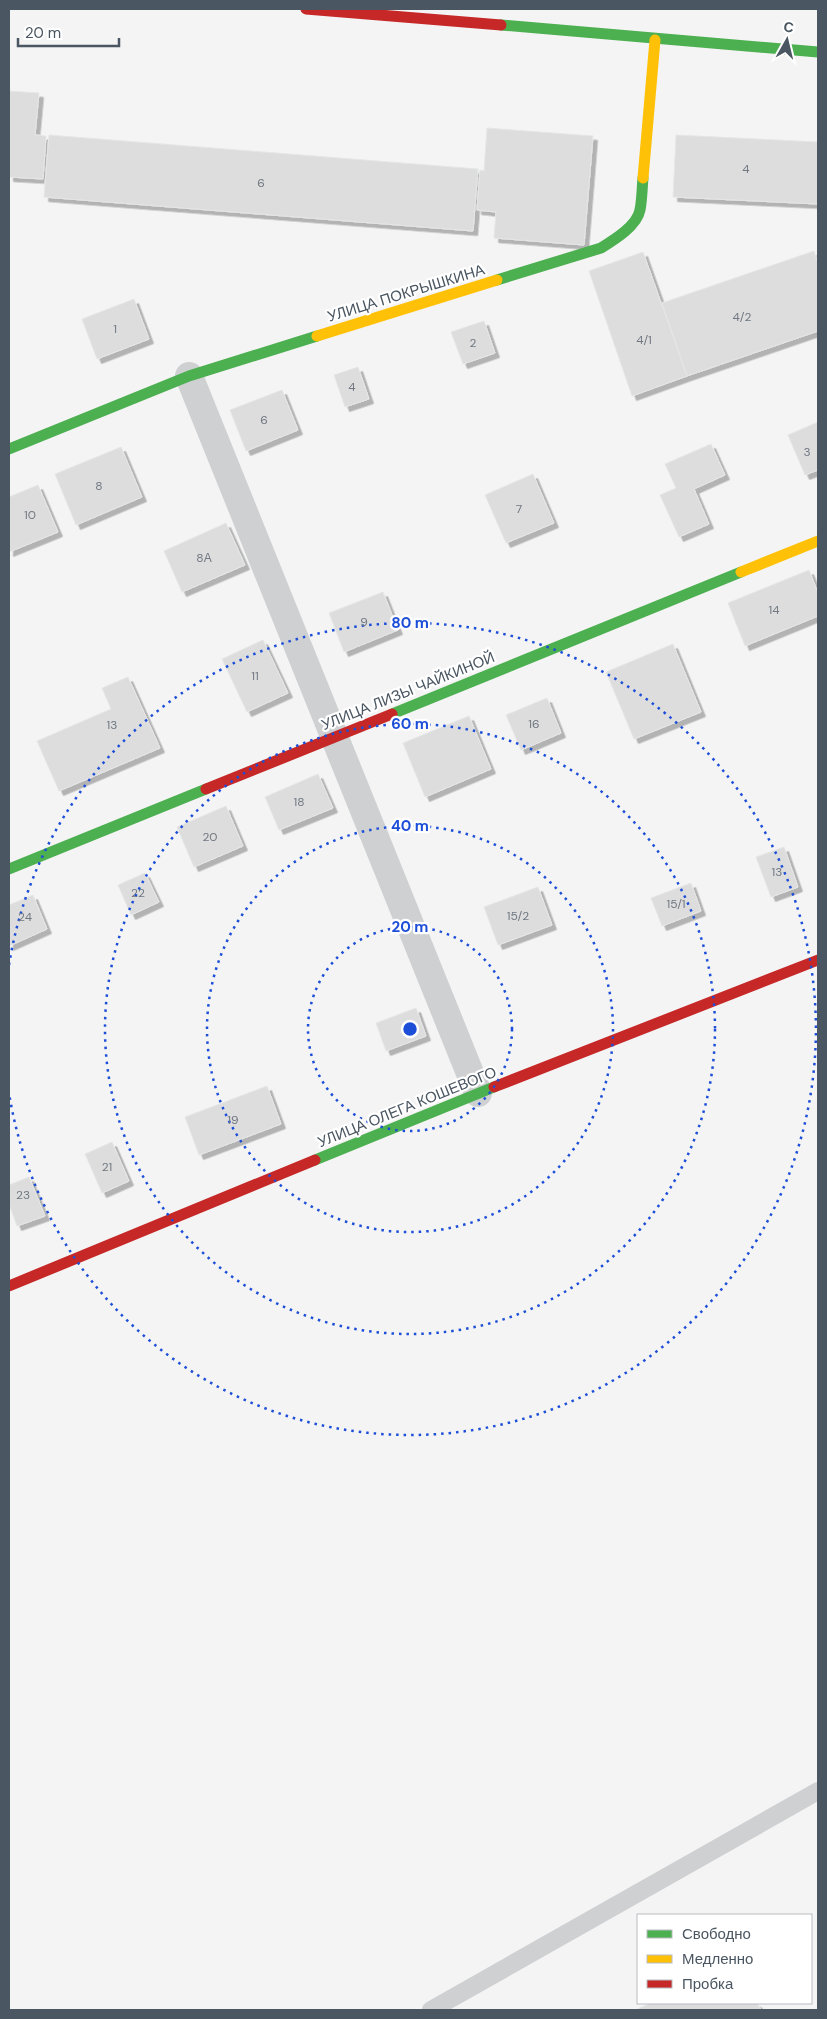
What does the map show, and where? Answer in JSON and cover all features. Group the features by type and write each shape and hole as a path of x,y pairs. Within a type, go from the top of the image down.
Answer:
{"street":[{"path":"306,9 656,40 818,52"},
{"name":"УЛИЦА ПОКРЫШКИНА","path":"9,449 189,376 601,248 621,236 631,226 640,212 656,40"},
{"path":"189,376 478,1093"},
{"name":"УЛИЦА ЛИЗЫ ЧАЙКИНОЙ","path":"9,869 818,541"},
{"name":"УЛИЦА ОЛЕГА КОШЕВОГО","path":"9,1286 478,1093 818,960"}],"lane":[{"path":"431,2010 818,1791"}],"building":[{"path":"9,91 39,93 35,135 46,136 43,179 9,177"},
{"path":"487,128 593,136 584,245 494,238 496,212 477,210 480,170 484,171"},
{"path":"49,135 478,169 473,231 44,197"},
{"path":"676,135 818,142 818,204 673,197"},
{"path":"814,251 818,264 818,331 687,376 662,303"},
{"path":"643,252 687,376 632,396 589,271"},
{"path":"134,299 149,339 97,359 82,319"},
{"path":"484,321 495,353 463,364 451,332"},
{"path":"358,367 369,399 345,407 334,375"},
{"path":"282,390 298,430 246,451 230,410"},
{"path":"818,422 818,470 805,475 788,435"},
{"path":"711,444 725,475 694,489 709,524 679,537 660,495 676,488 665,464"},
{"path":"121,447 142,497 76,525 55,474"},
{"path":"533,474 554,523 506,543 485,495"},
{"path":"38,485 58,532 9,552 9,497"},
{"path":"226,523 245,565 182,592 164,551"},
{"path":"809,570 818,593 818,616 745,646 728,603"},
{"path":"383,592 398,630 344,652 329,613"},
{"path":"263,640 288,693 247,712 222,659"},
{"path":"673,644 701,712 634,739 606,672"},
{"path":"128,677 160,748 59,791 37,741 111,709 102,688"},
{"path":"547,698 561,733 521,750 506,715"},
{"path":"469,716 491,769 425,797 403,743"},
{"path":"318,774 333,808 279,830 265,797"},
{"path":"226,806 243,846 194,867 177,827"},
{"path":"784,847 798,887 771,897 756,857"},
{"path":"145,873 159,902 131,915 118,885"},
{"path":"691,883 701,911 662,926 651,898"},
{"path":"538,887 552,925 498,945 484,907"},
{"path":"33,895 47,929 9,946 9,905"},
{"path":"416,1008 426,1036 386,1051 376,1023"},
{"path":"267,1086 281,1124 199,1155 185,1117"},
{"path":"112,1142 129,1181 102,1193 85,1154"},
{"path":"29,1177 45,1216 17,1226 9,1204 9,1185"},
{"path":"649,2004 758,2004 761,2010 635,2010"}],"traffic: fast":[{"path":"501,25 818,52"},
{"path":"497,280 601,248 618,237 630,227 638,216 641,206 643,178"},
{"path":"9,449 189,376 317,336"},
{"path":"392,714 741,572"},
{"path":"9,869 206,789"},
{"path":"315,1160 494,1087"}],"traffic: slow":[{"path":"643,178 655,40"},
{"path":"317,336 497,280"},
{"path":"741,572 818,541"}],"traffic: jam":[{"path":"306,9 501,25"},
{"path":"206,789 392,714"},
{"path":"494,1087 818,960"},
{"path":"9,1286 315,1160"}]}
